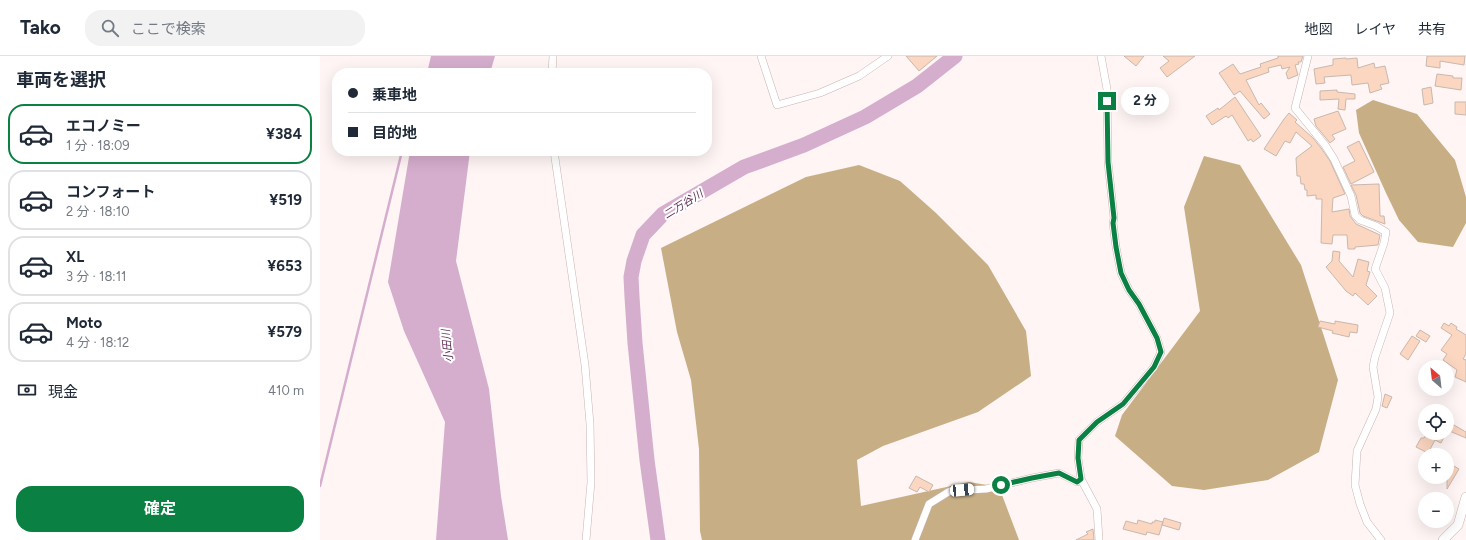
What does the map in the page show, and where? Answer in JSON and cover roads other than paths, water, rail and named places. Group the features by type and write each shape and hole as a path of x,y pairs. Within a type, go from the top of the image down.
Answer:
{"street":[{"path":"552,68 553,56"},
{"path":"760,56 777,106 820,93 859,76 888,56"},
{"path":"1099,540 1097,509 1081,479 1078,458 1079,440 1097,422 1123,404 1154,367 1161,352 1157,338 1139,304 1129,290 1121,273 1113,223 1114,218 1108,162 1107,89 1101,56"},
{"path":"1308,56 1295,108 1325,145 1334,159 1351,196 1355,215 1360,220 1376,226 1386,232 1384,243 1375,268 1385,288 1390,313 1375,357 1374,367 1378,397 1376,409 1357,451 1355,485 1367,522 1381,540"},
{"path":"555,156 585,365 590,424 591,482 586,540"},
{"path":"915,540 929,504 950,492 986,488 1059,473 1077,482 1081,479"},
{"path":"1443,540 1458,525 1466,497"}],"water":[{"path":"431,56 495,56 491,68 428,68"},
{"name":"小田川","path":"409,156 469,156 456,261 489,389 501,496 508,540 436,540 445,422 404,331 388,282"}],"waterway":[{"name":"二万谷川","path":"658,540 647,460 635,343 631,277 634,261 643,235 663,214 744,167 804,145 865,117 917,86 955,56"},
{"path":"320,486 401,156"}]}
